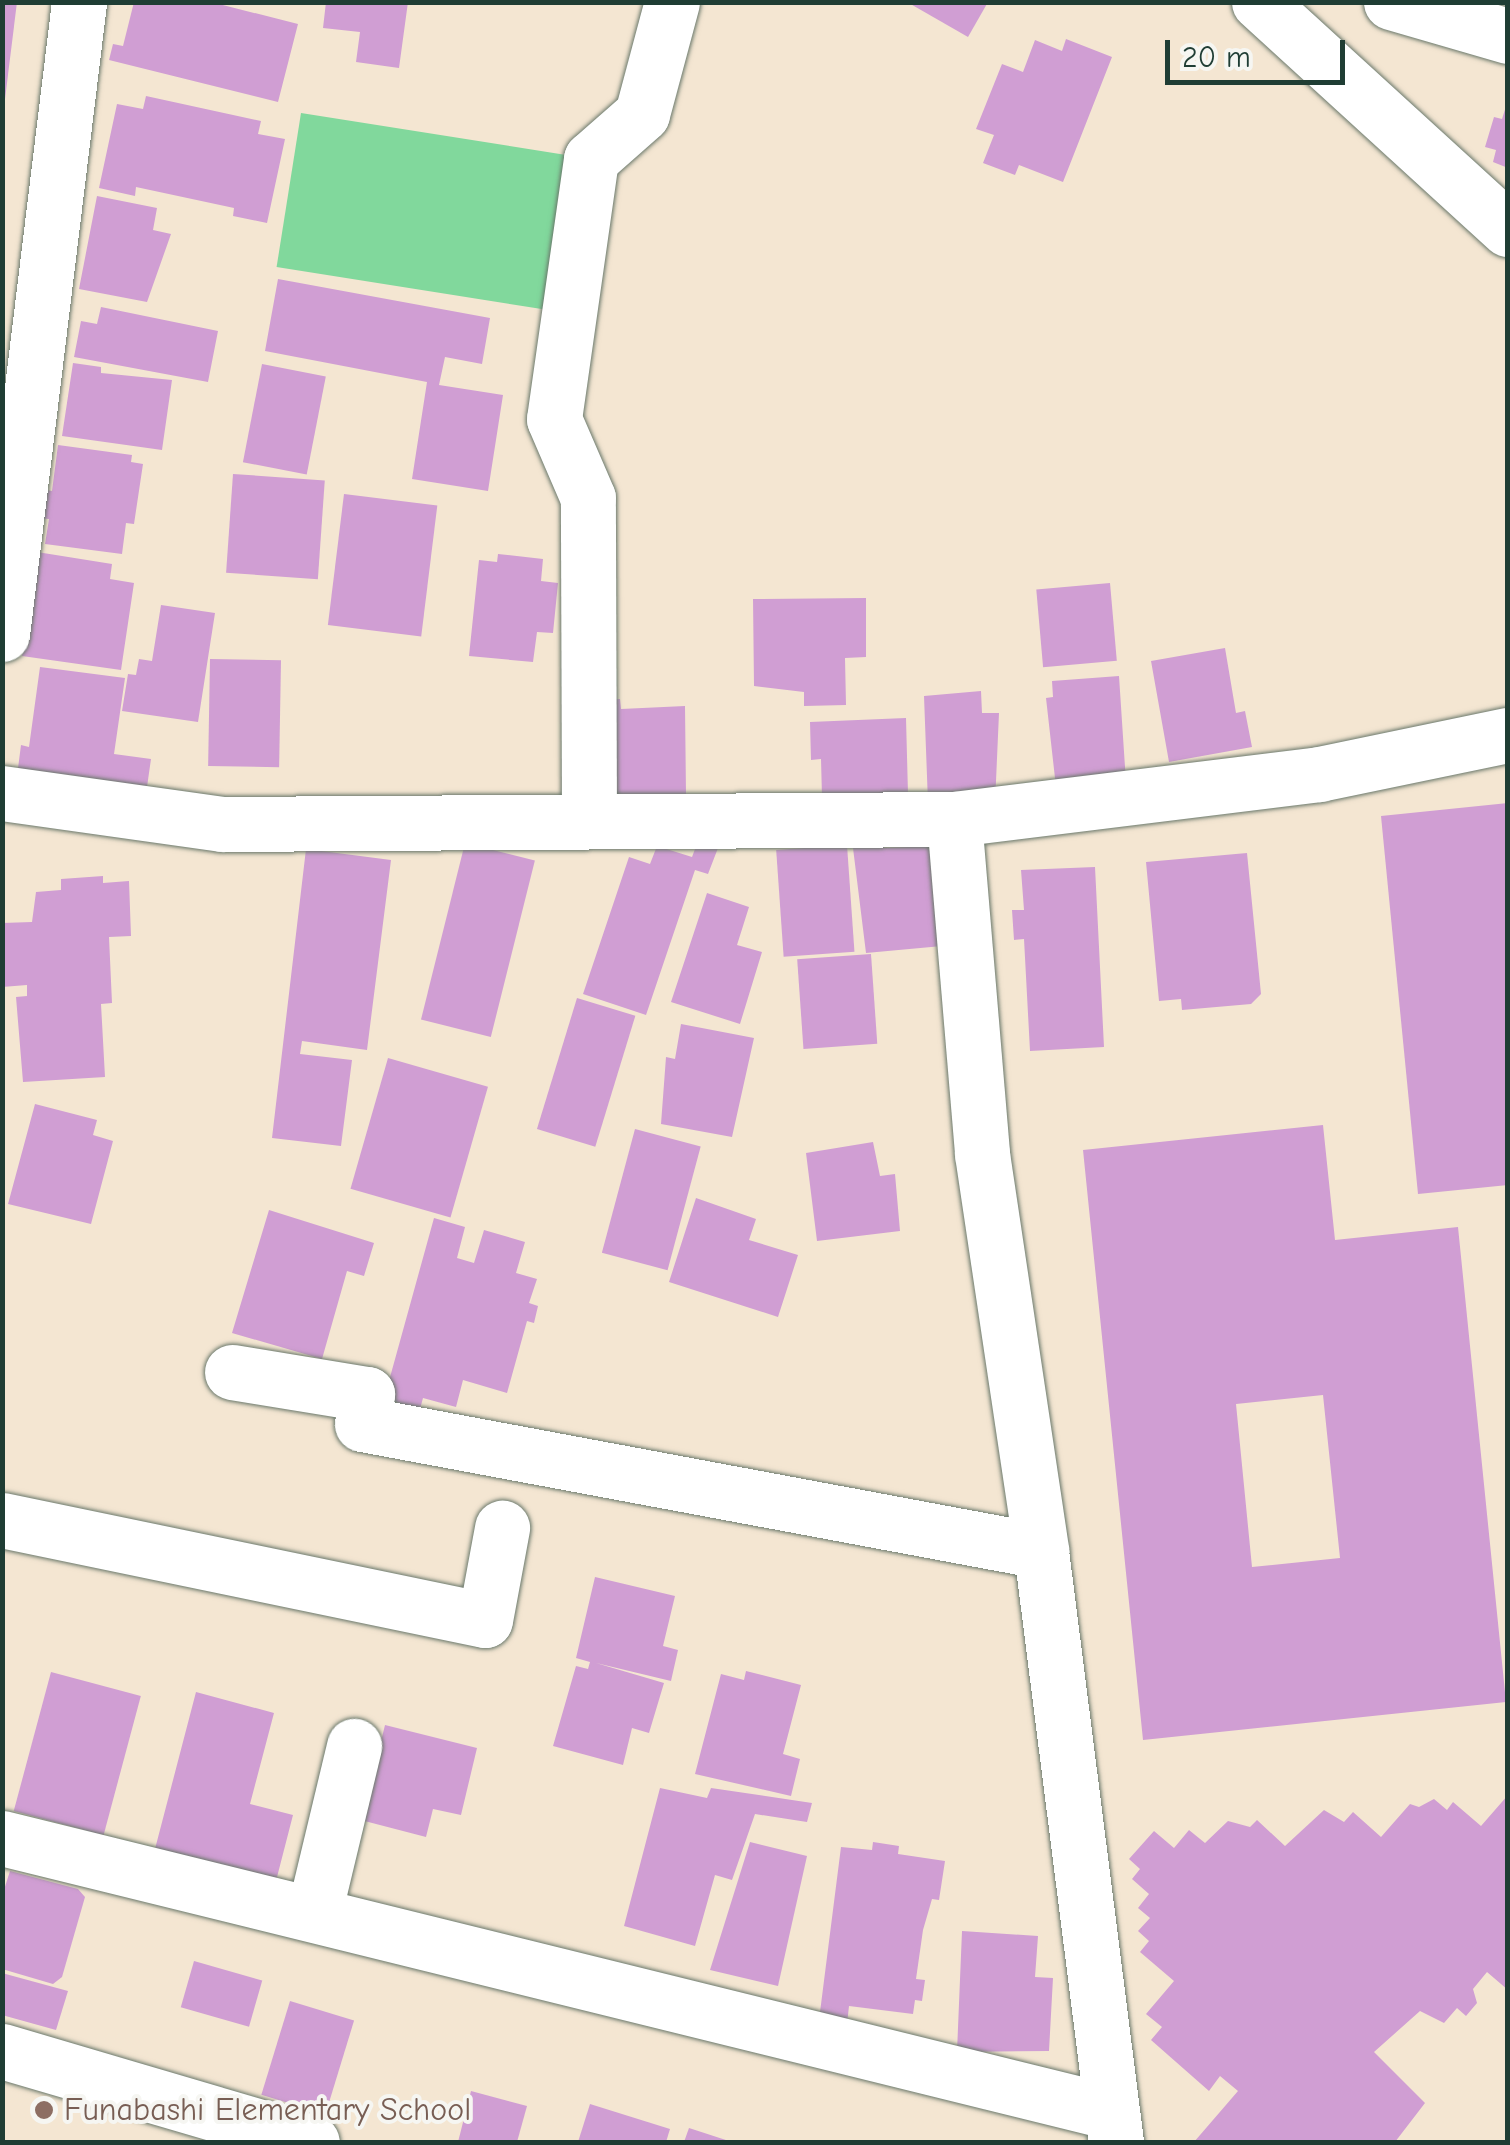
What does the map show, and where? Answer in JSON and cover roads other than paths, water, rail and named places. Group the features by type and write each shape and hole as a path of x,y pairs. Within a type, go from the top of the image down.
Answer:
{"street":[{"path":"2,634 23,284 78,2"},
{"path":"590,819 588,498 554,419 591,159 642,114 672,2"},
{"path":"1260,2 1508,229"},
{"path":"1392,2 1508,36"},
{"path":"2,792 222,824 954,819 1320,774 1508,735"},
{"path":"2,1838 314,1912 1114,2127 1041,1551 982,1154 954,819"},
{"path":"232,1372 367,1394 362,1424 1041,1551"},
{"path":"2,1520 485,1620 502,1528"},
{"path":"314,1912 354,1746"},
{"path":"2,2050 205,2127 312,2142"}],"place":[{"name":"Funabashi Elementary School","path":"44,2110"}]}
